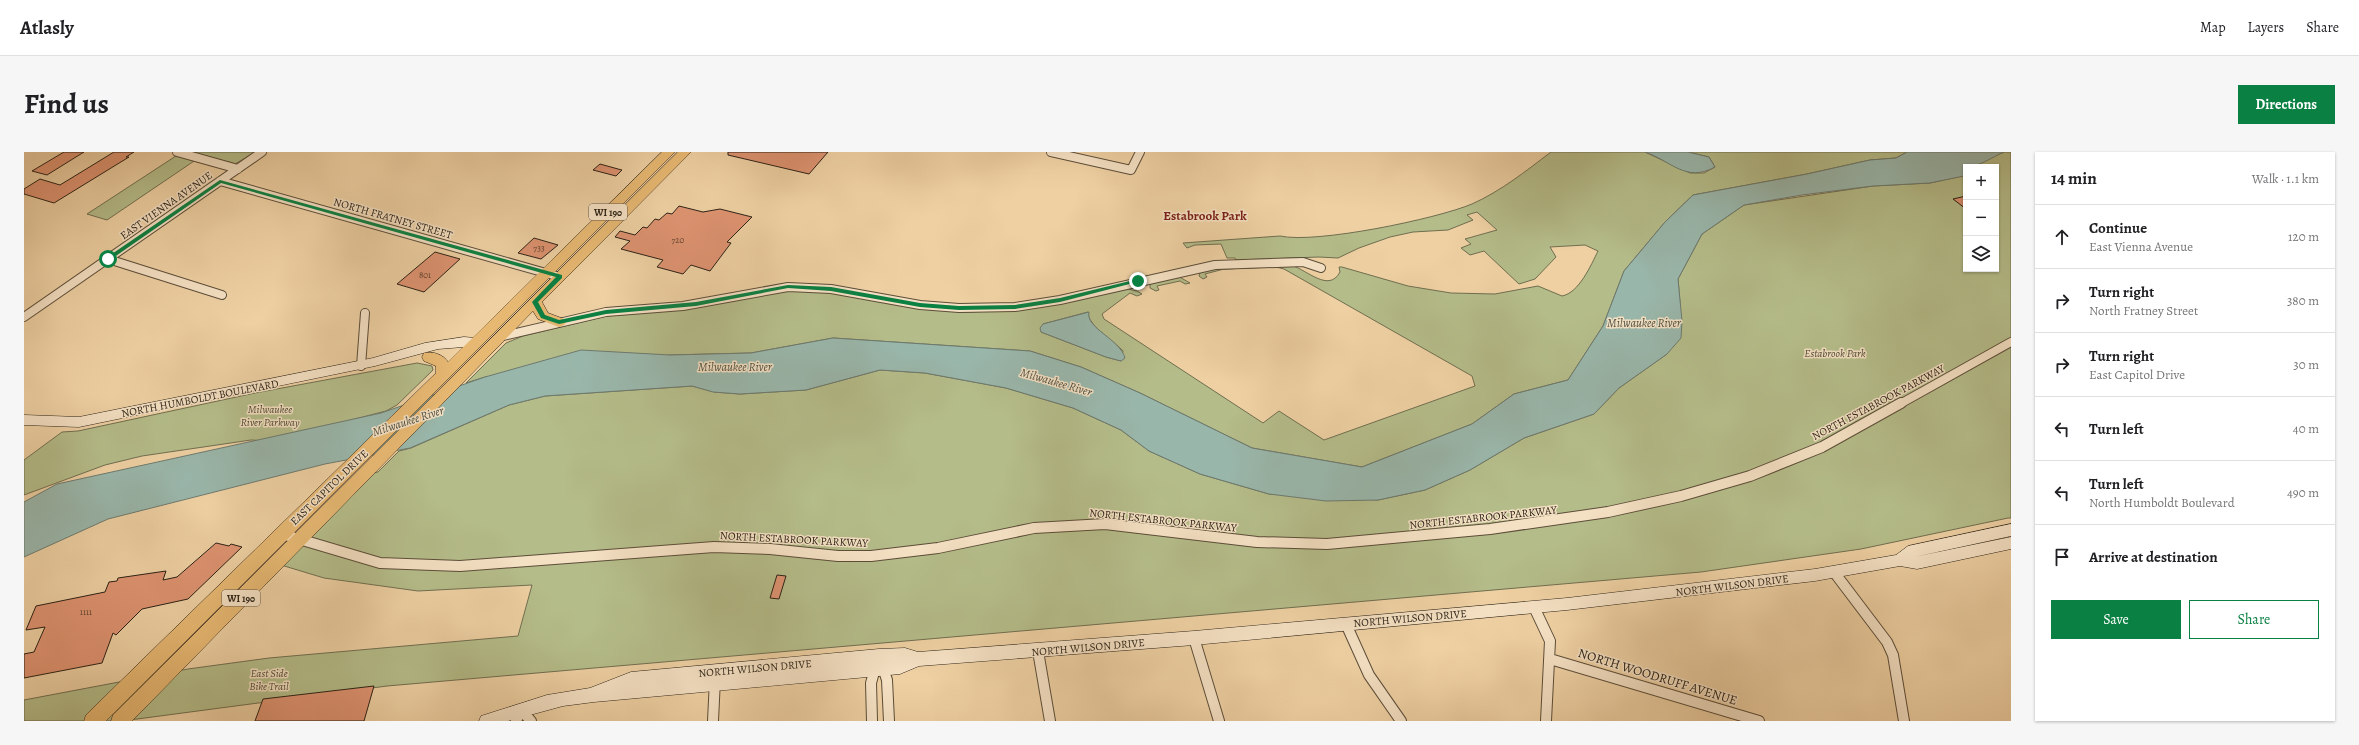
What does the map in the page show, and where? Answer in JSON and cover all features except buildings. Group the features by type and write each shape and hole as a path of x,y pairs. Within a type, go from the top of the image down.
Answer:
{"main road":[{"name":"EAST CAPITOL DRIVE","path":"93,721 669,152"},
{"name":"EAST CAPITOL DRIVE","path":"120,721 498,337 685,152"},
{"path":"535,302 543,316 559,322"},
{"path":"429,357 439,360 443,364 442,375"},
{"path":"105,721 157,669 194,620 203,619 204,623 181,649 171,669"}],"street":[{"path":"177,152 238,169"},
{"name":"EAST VIENNA AVENUE","path":"24,317 262,152"},
{"path":"1051,152 1131,170 1140,152"},
{"name":"NORTH FRATNEY STREET","path":"220,181 560,277"},
{"path":"108,259 222,296"},
{"name":"NORTH HUMBOLDT BOULEVARD","path":"375,362 392,363 429,357 476,342 606,312 696,304 788,287 831,289 928,306 959,308 1015,307 1060,300 1138,281 1215,265 1303,262 1322,268"},
{"path":"361,366 365,314"},
{"name":"NORTH HUMBOLDT BOULEVARD","path":"24,420 79,422 361,366 396,354 464,341 476,342"},
{"name":"NORTH ESTABROOK PARKWAY","path":"282,534 298,540 380,563 460,566 714,547 770,549 838,556 871,556 938,548 1034,528 1084,524 1105,524 1293,544 1327,544 1490,529 1608,512 1681,496 1750,476 1842,438 2011,342"},
{"name":"NORTH WILSON DRIVE","path":"1900,560 1908,552 2011,530"},
{"name":"NORTH WILSON DRIVE","path":"487,721 522,717 593,694 715,678 879,665 905,666 918,659 1194,638 1534,607 1834,572 1900,560 1917,563 2011,543"},
{"path":"1834,572 1887,642 1893,655 1904,721"},
{"path":"1534,607 1550,642 1546,721"},
{"path":"1346,624 1363,668 1382,698 1400,721"},
{"path":"1194,638 1219,721"},
{"path":"1038,651 1050,721"},
{"name":"NORTH WOODRUFF AVENUE","path":"1550,659 1759,721"},
{"path":"872,721 871,683 879,665"},
{"path":"879,665 887,680 889,721"},
{"path":"713,721 715,678"}],"green space":[{"path":"182,152 256,152 235,164 203,155 107,220 87,214"},
{"path":"1551,152 1645,152 1690,173 1704,173 1715,167 1709,157 1688,152 1907,152 1896,158 1870,160 1807,174 1693,195 1665,222 1624,271 1603,326 1568,380 1514,394 1472,424 1362,467 1252,448 1140,393 1081,367 1030,351 833,338 751,353 670,355 485,377 466,383 506,343 523,336 611,315 779,290 816,290 926,309 968,312 1021,310 1052,305 1123,288 1137,291 1142,294 1137,296 1130,293 1102,314 1104,319 1263,423 1279,411 1324,440 1475,386 1472,376 1284,269 1276,267 1224,269 1293,266 1318,278 1330,280 1335,278 1340,272 1339,267 1342,267 1408,286 1451,293 1495,294 1538,286 1562,296 1574,290 1584,278 1598,251 1585,245 1550,247 1556,257 1535,279 1519,284 1484,251 1470,255 1461,248 1471,244 1465,239 1497,230 1477,212 1467,215 1473,220 1448,230 1413,232 1390,237 1359,248 1338,258 1319,257 1236,260 1235,258 1227,258 1221,244 1195,245 1187,248 1183,243 1280,236 1297,238 1320,236 1376,229 1405,223 1455,210 1483,199 1513,180","holes":["1088,312 1089,317 1096,327 1123,351 1121,361 1106,357 1041,332 1043,324"]},
{"name":"Estabrook Park","path":"2004,152 2011,152 2011,518 1861,549 1701,572 387,686 122,721 24,721 24,700 188,669 269,658 518,636 532,585 418,591 324,578 281,565 373,473 378,472 399,451 411,448 509,405 545,396 692,386 715,392 740,394 806,390 880,370 925,373 1006,388 1073,408 1121,430 1149,451 1200,474 1269,494 1378,500 1425,490 1470,470 1524,438 1594,414 1619,388 1667,354 1680,303 1678,279 1702,234 1744,205 1873,186 1930,183 1963,176 1963,272 1999,272 1999,164 1979,164"},
{"path":"1224,269 1205,274 1207,277 1203,279 1199,276 1201,270"},
{"path":"1176,275 1190,283 1185,284 1180,281 1157,286 1159,290 1156,291 1150,288 1150,283"},
{"name":"Milwaukee River Parkway","path":"417,363 432,366 433,370 397,405 386,411 270,441 251,440 142,456 105,465 24,495 24,460 62,432 78,431 255,393"}],"water":[{"path":"1645,152 1688,152 1709,157 1715,167 1695,173 1687,172"},
{"name":"Milwaukee River","path":"1907,152 2004,152 1981,164 1963,164 1963,176 1930,183 1873,186 1802,195 1744,205 1702,234 1678,279 1682,321 1681,338 1667,354 1619,388 1594,414 1524,438 1470,470 1425,490 1378,500 1326,501 1269,494 1200,474 1149,451 1121,430 1073,408 1006,388 925,373 880,370 806,390 740,394 713,392 692,386 545,396 509,405 410,448 325,464 108,519 24,557 24,502 57,484 381,413 485,377 581,350 670,355 751,353 833,338 1030,351 1081,367 1140,393 1252,448 1362,467 1472,424 1514,394 1568,380 1603,326 1624,271 1665,222 1693,195 1807,174 1870,160 1896,158"},
{"path":"1089,312 1089,318 1097,329 1117,345 1122,351 1125,358 1121,361 1106,357 1041,332 1040,328 1043,324"}],"district":[{"name":"Estabrook Park","path":"1205,215"}],"route":[{"path":"108,259 220,181 560,277 535,302 538,310 543,316 559,322 606,312 683,306 761,290 799,286 831,289 920,305 959,308 1015,307 1060,300 1138,281"}],"park label":[{"name":"East Side Bike Trail","path":"269,679"}]}
